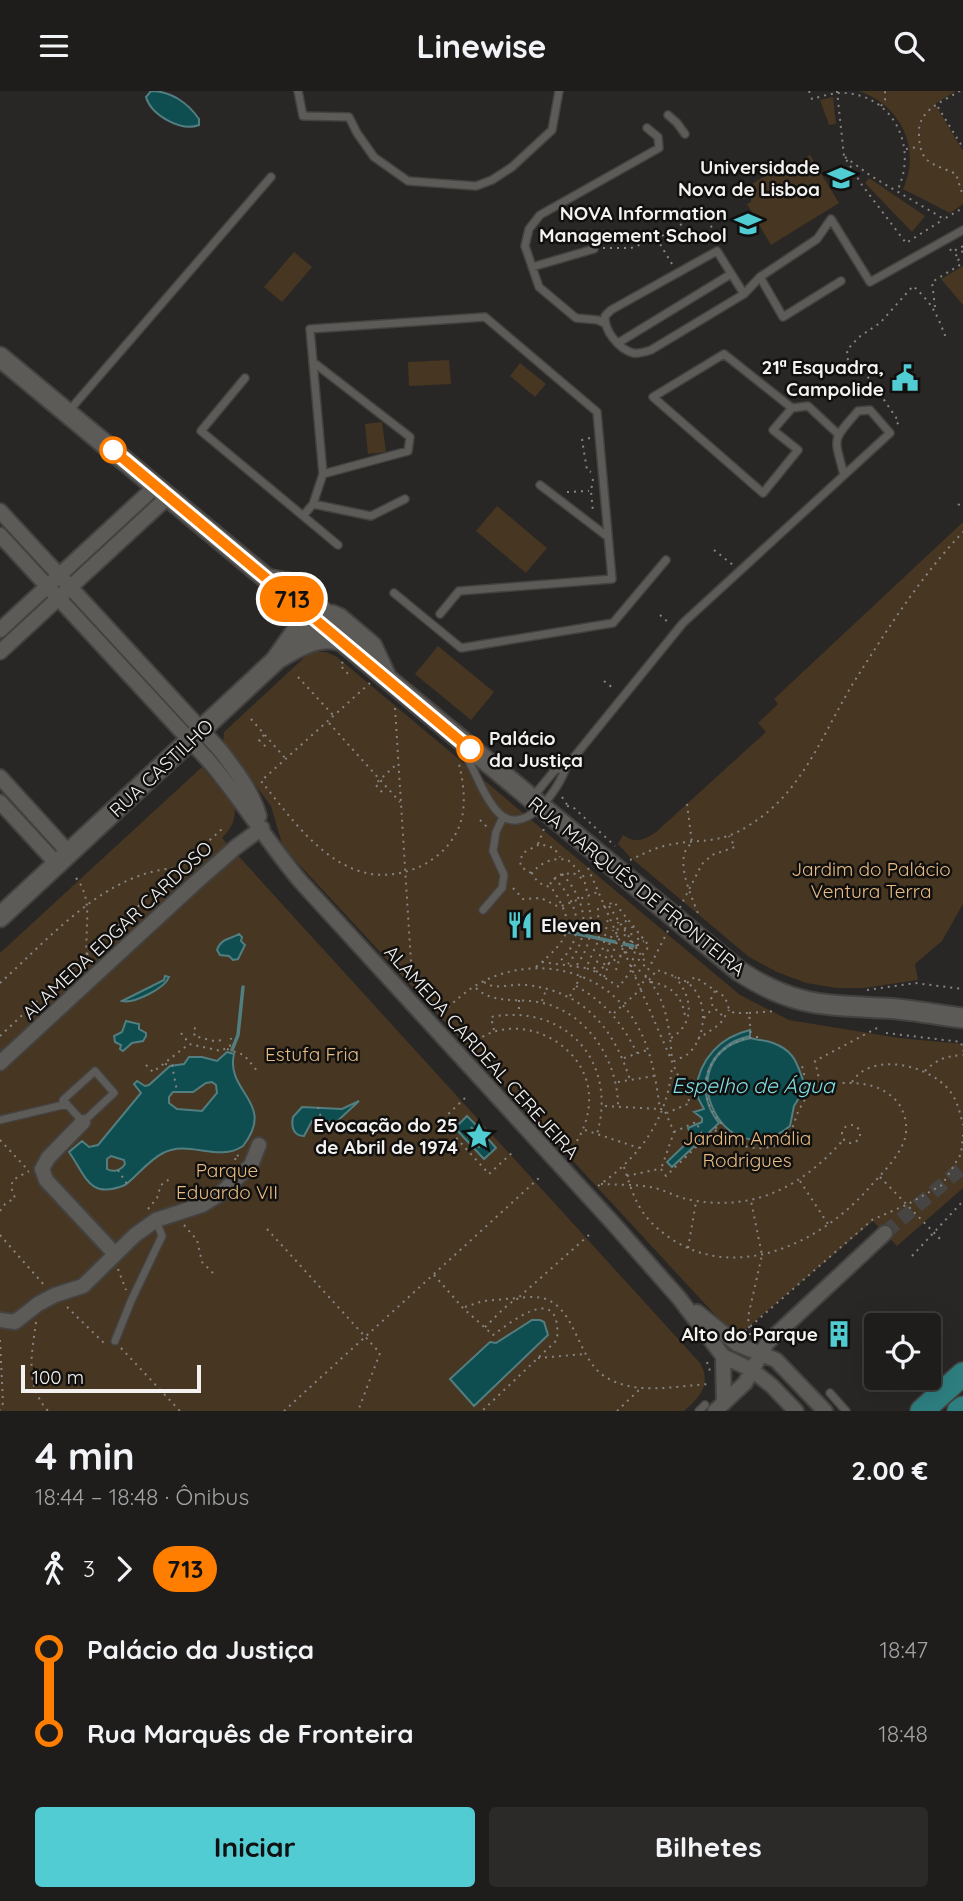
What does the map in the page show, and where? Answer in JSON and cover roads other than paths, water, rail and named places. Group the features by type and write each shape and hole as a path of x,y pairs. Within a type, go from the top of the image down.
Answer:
{"main road":[{"name":"RUA MARQUÊS DE FRONTEIRA","path":"0,357 318,620 344,652 392,683 732,966 769,989 818,1005 891,1009 963,1018"},
{"path":"289,597 297,611 294,633"},
{"path":"318,620 332,615 342,620 372,646 392,683"},
{"name":"RUA CASTILHO","path":"0,917 275,661 294,633 318,620"},
{"path":"275,661 320,639 335,639 344,652"},
{"path":"922,1411 963,1374"}],"street":[{"path":"0,630 59,575 162,491"},
{"path":"0,652 70,587 162,491"},
{"path":"0,511 167,692 196,735"},
{"path":"0,535 155,703 196,735"},
{"path":"155,703 166,702 167,692"},
{"name":"ALAMEDA CARDEAL CEREJEIRA","path":"196,735 262,828 277,854 301,882 679,1298 723,1356 752,1370 796,1411"},
{"path":"0,777 63,858"},
{"path":"0,801 63,858"},
{"name":"ALAMEDA EDGAR CARDOSO","path":"0,1063 236,847 262,828"},
{"path":"83,1122 48,1158 43,1169 47,1180 115,1254"},
{"path":"0,1319 15,1322 38,1304 83,1286 135,1235 156,1220 202,1205 220,1194 251,1165 259,1145"},
{"path":"711,1408 745,1383 767,1343 886,1233"},
{"name":"ALAMEDA CARDEAL CEREJEIRA","path":"679,1298 737,1344 776,1360 825,1411"},
{"path":"711,1408 723,1356"}],"lane":[{"path":"299,91 303,116 349,117 374,157 408,181 476,186 492,180 512,166 552,130 559,91"},
{"path":"668,115 685,134"},
{"path":"604,323 576,318 539,287 525,246 529,229 540,215 659,148 658,137 647,128"},
{"path":"68,413 271,177"},
{"path":"744,294 717,251 611,310 604,323 618,343 631,352 643,353 651,350 744,294 760,277 817,239 831,219 870,282 963,230"},
{"path":"532,267 594,249"},
{"path":"618,343 731,274"},
{"path":"760,277 783,317 841,281"},
{"path":"303,516 313,505 323,474 310,329 485,317 597,412 612,579 459,591 440,614"},
{"path":"792,408 724,355 653,397 763,493 798,450 773,429 792,408 807,406 838,434"},
{"path":"313,362 410,437 408,451 323,474"},
{"path":"245,378 201,431 338,545"},
{"path":"536,803 562,779 566,767 677,630 890,433 870,410 858,411 838,434 835,443 844,475"},
{"path":"540,485 608,537"},
{"path":"313,505 372,516 405,499"},
{"path":"394,593 461,648 613,623 666,560"},
{"path":"258,571 292,577 342,620"},
{"path":"445,727 466,756 495,810 503,817 514,819 536,814 536,803 555,770 566,767"},
{"path":"484,910 503,884 504,875 493,851 496,832 503,817"},
{"path":"95,1071 114,1093 83,1122 67,1104 63,1100 95,1071"},
{"path":"0,1120 67,1104"},
{"path":"116,1341 131,1301 162,1236 156,1220"},
{"path":"830,1393 846,1411"}],"water":[{"path":"151,91 165,93 184,103 199,119 199,125 184,126 160,116 146,97"},
{"path":"239,934 245,945 238,959 220,955 217,950 221,943"},
{"path":"165,976 169,977 156,990 141,998 122,1001 164,980"},
{"path":"126,1021 139,1024 139,1029 146,1033 146,1036 143,1041 132,1043 123,1051 120,1049 121,1045 115,1042 114,1036 122,1032"},
{"path":"750,1030 750,1036 724,1048 709,1070 706,1096 719,1123 672,1167 667,1162 692,1138 688,1128 702,1122 702,1118 694,1112 704,1109 696,1089 707,1059 729,1038"},
{"name":"Espelho de Água","path":"751,1038 773,1043 787,1051 796,1061 806,1087 794,1106 790,1126 766,1139 744,1138 726,1127 713,1109 708,1088 711,1067 725,1049"},
{"path":"227,1052 234,1054 236,1079 253,1108 255,1119 252,1131 243,1146 224,1152 173,1149 153,1160 125,1185 103,1190 90,1183 69,1152 82,1141 89,1147 98,1145 141,1093 134,1084 137,1081 145,1086 149,1085 170,1066 184,1064 189,1057 217,1061","holes":["212,1082 216,1085 217,1093 202,1111 177,1109 169,1103 173,1092 193,1092","111,1156 124,1160 125,1164 117,1170 107,1169 107,1159"]},
{"path":"359,1101 330,1128 329,1122 312,1121 304,1136 294,1130 293,1117 302,1107 342,1109"},
{"path":"467,1116 481,1130 477,1134 471,1127 475,1135 467,1137 476,1136 479,1148 479,1139 484,1145 485,1143 480,1137 483,1133 496,1148 484,1159 455,1128"},
{"path":"532,1320 544,1322 548,1335 474,1406 450,1379 490,1342 496,1343"}],"waterway":[{"path":"569,932 615,942"},
{"path":"624,944 633,946"},
{"path":"232,1050 238,1035 243,987"}],"tunnel":[{"path":"885,1233 963,1167"}],"place":[{"name":"Universidade Nova de Lisboa","path":"841,178"},
{"name":"NOVA Information Management School","path":"748,224"},
{"name":"21ª Esquadra, Campolide","path":"905,378"},
{"name":"Palácio da Justiça","path":"470,749"},
{"name":"Eleven","path":"520,925"},
{"name":"Evocação do 25 de Abril de 1974","path":"479,1136"},
{"name":"Alto do Parque","path":"839,1334"}],"park label":[{"name":"Jardim do Palácio Ventura Terra","path":"871,880"},
{"name":"Estufa Fria","path":"312,1054"},
{"name":"Jardim Amália Rodrigues","path":"747,1149"},
{"name":"Parque Eduardo VII","path":"227,1181"}]}
